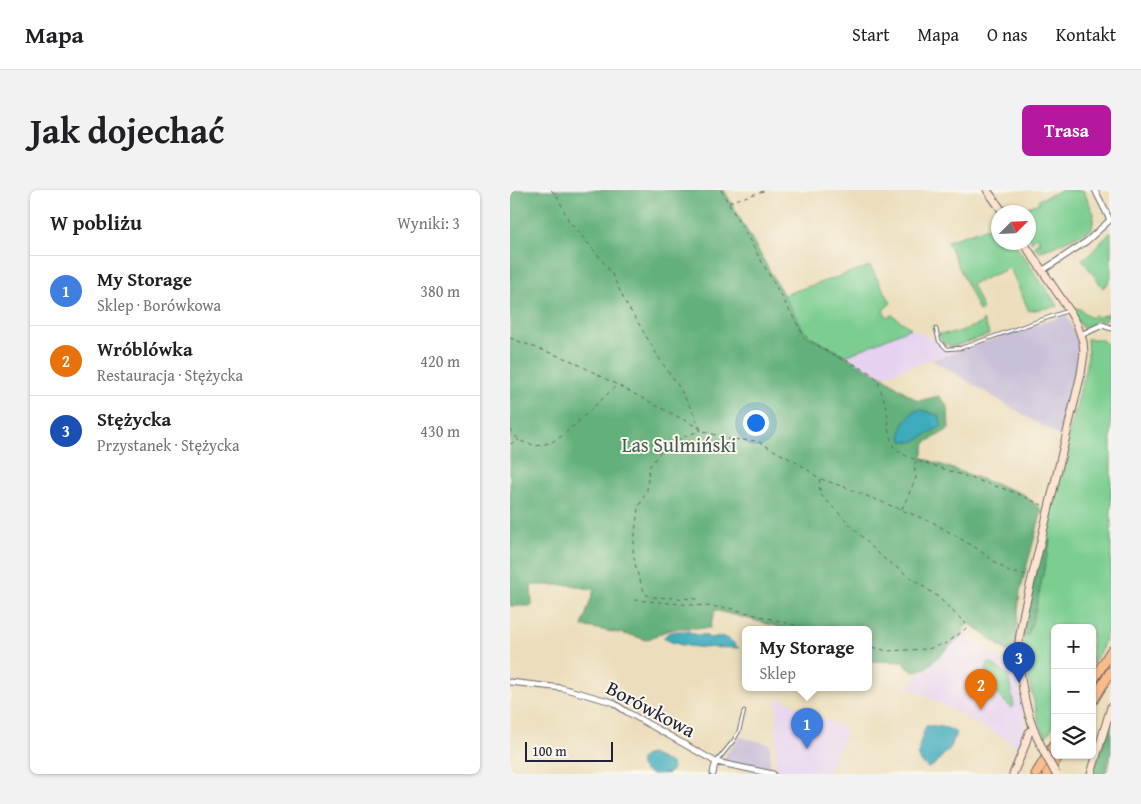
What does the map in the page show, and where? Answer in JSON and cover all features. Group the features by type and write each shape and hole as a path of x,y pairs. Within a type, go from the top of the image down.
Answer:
{"highway":[{"path":"1096,676 1111,652"},
{"path":"1096,695 1111,671"},
{"path":"1036,774 1051,750"},
{"path":"1047,774 1056,759"}],"street":[{"path":"988,190 998,205"},
{"path":"1042,271 1087,241 1111,220 1095,190"},
{"path":"1028,250 1069,310 1082,335 1084,353 1082,374 1024,611 1019,641 1019,658 1026,700 1034,729 1056,774"},
{"path":"1082,335 1102,325 1111,328"},
{"name":"Borówkowa","path":"510,682 562,688 612,702 716,762 773,774"},
{"path":"1091,774 1111,707"},
{"path":"1013,774 1024,748 1028,732 1034,729"},
{"path":"713,774 716,762"}],"lane":[{"path":"936,329 938,341 946,349 961,348 1069,310"},
{"path":"716,762 736,736 744,711"}],"path":[{"path":"551,190 557,196 569,222 612,274 626,304 662,363 676,382 701,430"},
{"path":"721,190 801,331 826,352 847,360 874,375 877,379 887,409 889,434 896,450 908,457 1016,493 1043,505"},
{"path":"728,202 767,190"},
{"path":"510,338 572,361 701,430 727,439 757,440 801,465 820,479 934,523 976,548 1009,572 1033,576"},
{"path":"510,430 519,440 536,446 550,444 562,436 617,384"},
{"path":"697,599 651,597 645,594 636,569 633,551 638,508 647,490 649,467 667,444 701,430"},
{"path":"510,444 519,440"},
{"path":"902,510 916,478 914,465 917,460"},
{"path":"820,479 818,484 821,495 883,558 937,596 968,626 948,643 928,649 887,651 872,647"},
{"path":"634,600 729,608 799,626"}],"shaded area":[{"path":"1066,315 1077,339 1078,360 1076,376 1068,396 1070,399 1061,435 1059,436 932,360"},
{"path":"911,328 936,342 947,352 961,350 882,376 846,356"},
{"path":"963,634 1016,671 1025,721 1020,747 908,686"},
{"path":"777,697 847,730 828,774 798,774 776,769"},
{"path":"740,737 770,744 770,771 721,761"}],"green space":[{"name":"Las Sulmiński","path":"510,190 724,190 806,335 883,377 918,401 939,396 948,407 949,429 925,443 922,458 1023,494 1042,510 1020,591 1015,649 1006,651 969,623 963,630 963,634 926,668 913,672 902,662 872,661 872,626 776,626 715,610 710,628 678,628 646,640 582,626 594,590 571,585 531,585 532,606 510,606"},
{"path":"1062,190 1083,190 1094,214 1092,229 1039,252 1036,248 1036,243 1040,244 1037,235 1036,236 1036,205 1033,205 1039,203 1038,200"},
{"path":"991,226 991,250 1019,250 1058,306 1029,311 1010,268 972,284 983,309 979,311 947,241"},
{"path":"1111,232 1111,279 1103,288 1082,259 1089,255"},
{"path":"870,266 891,303 883,310 887,317 892,315 911,328 846,356 806,335 783,295"},
{"path":"1076,308 1091,318 1095,314 1098,317 1111,312 1111,314 1104,321 1096,320 1083,329 1074,314"},
{"path":"983,320 989,335 955,346 945,343 938,334 955,333 980,324"},
{"path":"1087,339 1100,339 1111,347 1111,619 1102,648 1096,658 1096,624 1051,624 1051,730 1046,737 1040,726 1027,673 1023,636 1044,537 1088,356"},
{"path":"1044,537 1050,541 1036,608 1028,635 1023,636 1022,628"},
{"path":"988,663 991,663 1008,675 1014,706 1012,708 995,693 985,670"},
{"path":"1111,714 1111,755 1107,774 1093,774"}],"water":[{"path":"915,410 923,410 939,416 942,426 913,442 902,441 904,423"},
{"path":"688,631 710,638 720,636 729,639 739,648 690,646 671,642 663,638 668,633"},
{"path":"926,726 942,727 956,733 951,747 933,766 928,768 919,760 920,743"},
{"path":"651,754 672,764 673,767 669,773 652,774 641,767 640,760 646,755"}],"place":[{"name":"Stężycka","path":"1019,683"},
{"name":"Wróblówka","path":"981,710"},
{"name":"My Storage","path":"807,749"}]}
